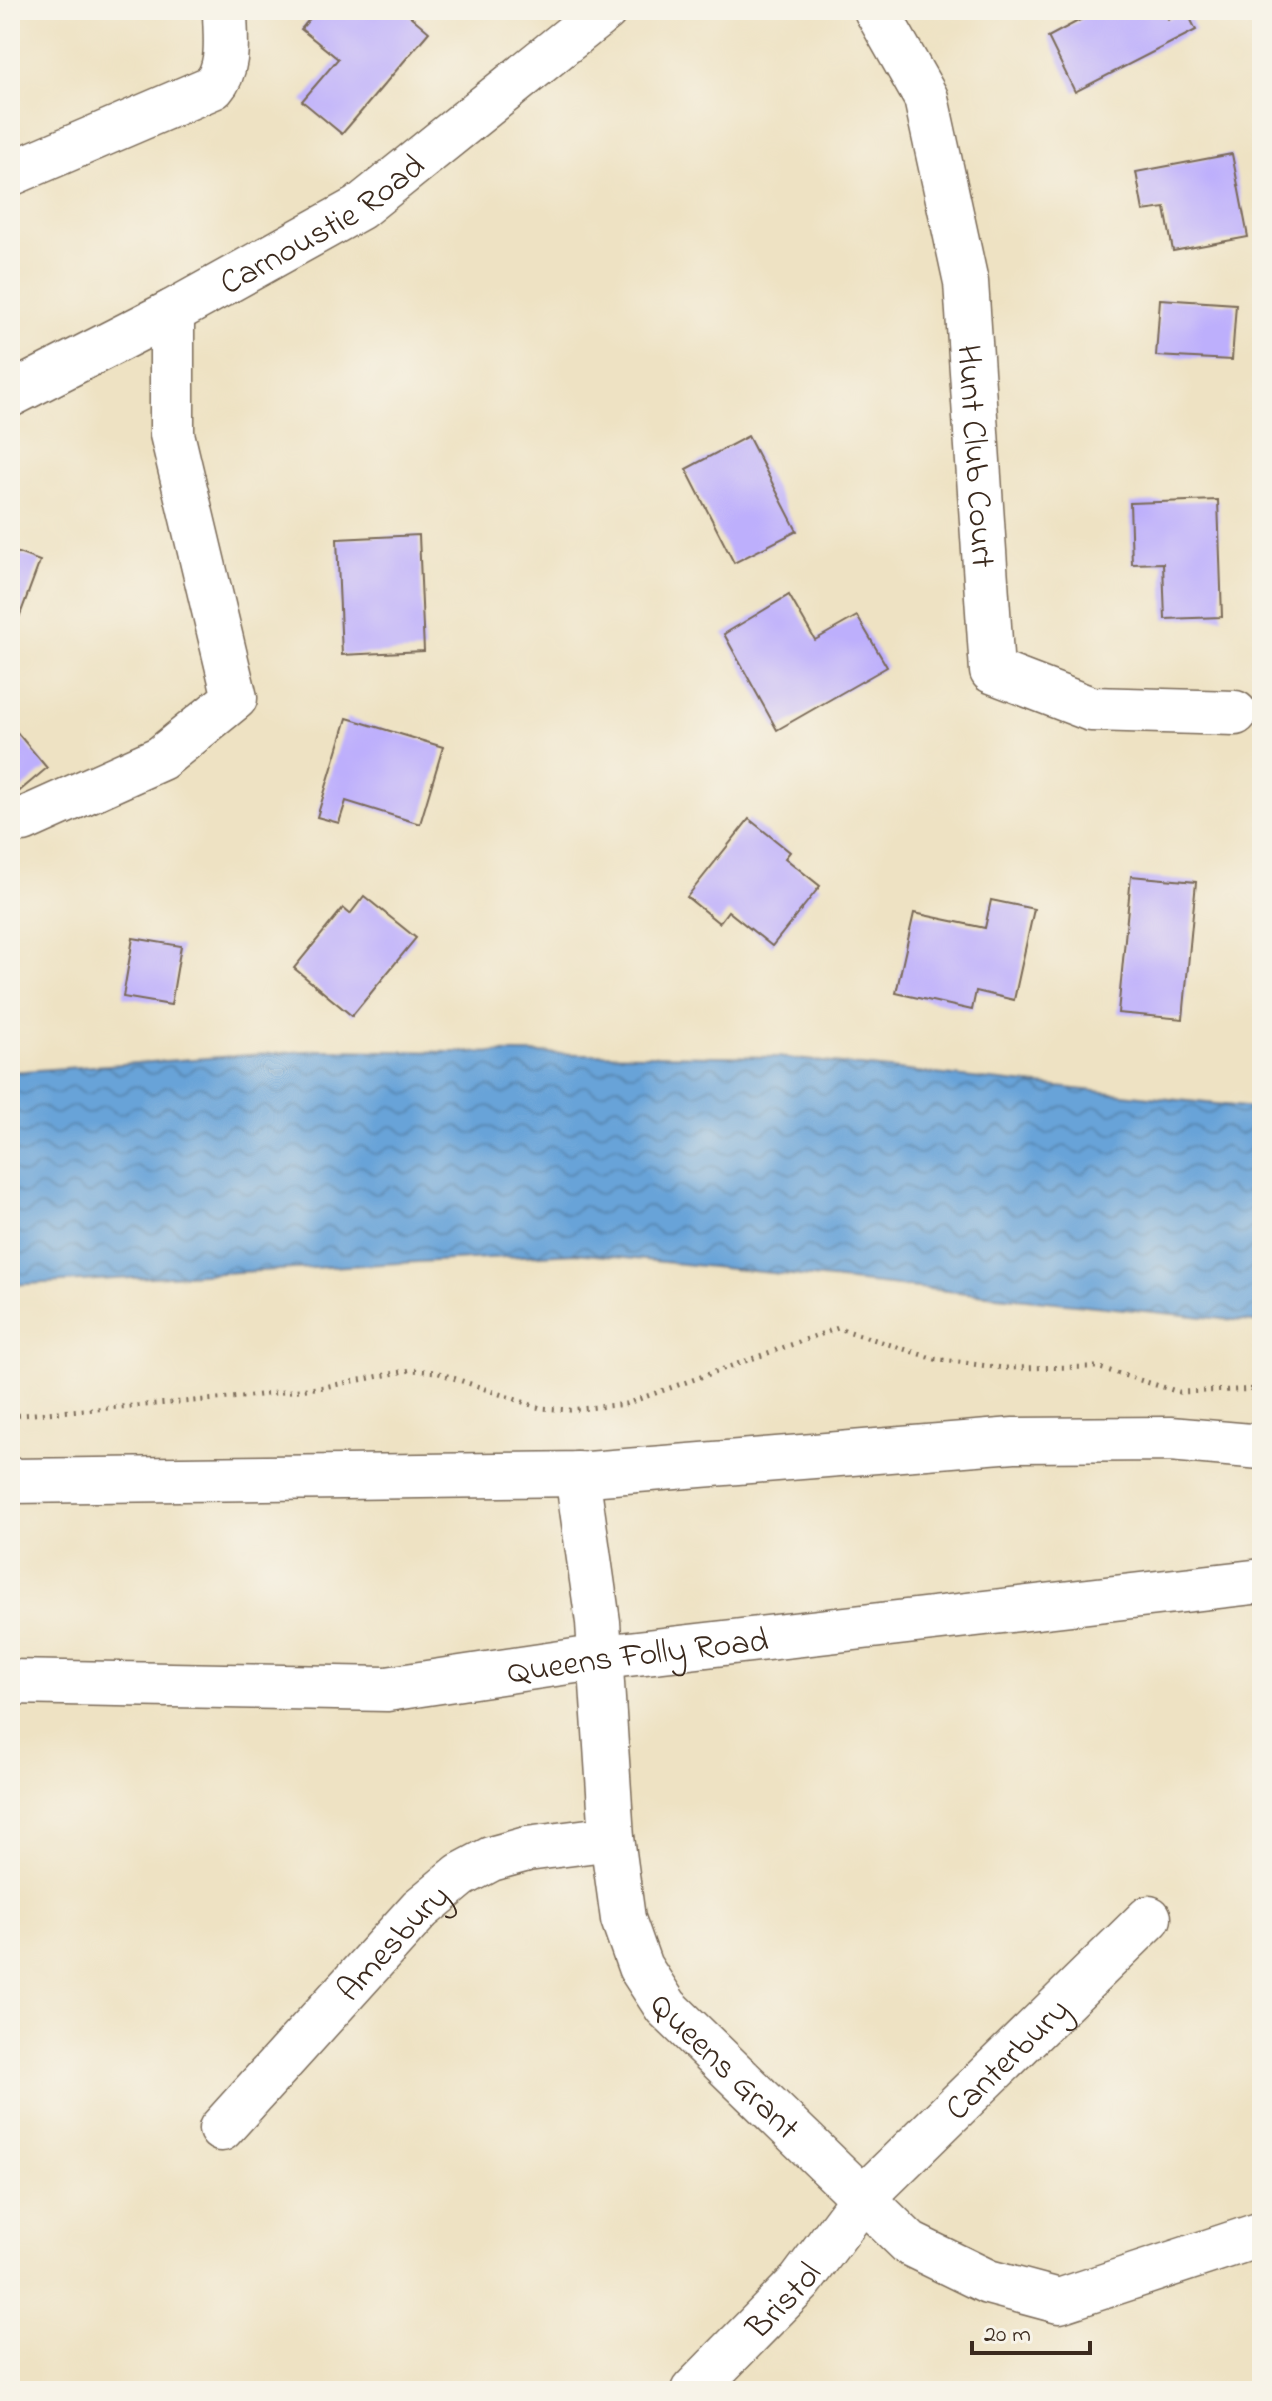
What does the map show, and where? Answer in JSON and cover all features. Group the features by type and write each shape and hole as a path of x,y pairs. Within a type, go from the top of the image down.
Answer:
{"street":[{"path":"10,174 213,87 221,77 226,53 225,10"},
{"name":"Carnoustie Road","path":"10,395 172,312 359,208 605,10"},
{"name":"Hunt Club Court","path":"876,10 926,98 966,282 992,671 1091,709 1235,713"},
{"path":"10,820 23,820 161,758 235,698 172,434 172,312"},
{"path":"10,1481 577,1474 1014,1440 1170,1439 1262,1447"},
{"name":"Queens Grant","path":"577,1474 602,1657 612,1838 623,1919 640,1967 666,2007 910,2244 988,2282 1059,2301 1262,2234"},
{"name":"Queens Folly Road","path":"10,1682 387,1689 602,1657 1262,1581"},
{"name":"Amesbury","path":"221,2129 420,1909 461,1875 491,1859 527,1849 612,1838"},
{"name":"Canterbury","path":"862,2199 1149,1918"},
{"name":"Bristol","path":"693,2391 800,2282 862,2199"}],"path":[{"path":"10,1416 242,1397 324,1387 411,1370 436,1372 540,1408 625,1404 838,1328 935,1359 1003,1368 1097,1367 1179,1392 1262,1389"}],"water":[{"path":"322,1050 777,1057 1262,1109 1262,1323 575,1253 10,1285 10,1072"}],"building":[{"path":"317,10 403,10 429,32 342,134 302,101 338,59 301,29"},
{"path":"1078,10 1163,10 1168,19 1186,10 1196,30 1075,92 1048,37 1082,19"},
{"path":"1232,154 1248,237 1173,251 1165,208 1143,211 1136,172"},
{"path":"1160,299 1236,304 1232,360 1156,356"},
{"path":"748,436 797,531 734,563 686,469"},
{"path":"1218,500 1222,617 1165,619 1163,563 1132,564 1130,503"},
{"path":"419,535 424,651 342,655 337,539"},
{"path":"10,550 40,561 14,631 10,629"},
{"path":"789,595 815,640 857,616 887,667 777,730 724,634"},
{"path":"347,718 443,747 420,824 346,801 339,823 317,817"},
{"path":"10,724 47,768 10,799"},
{"path":"749,819 790,852 785,858 820,886 772,946 728,911 719,923 687,897"},
{"path":"1131,876 1196,882 1183,1019 1118,1013"},
{"path":"364,896 416,938 352,1016 294,968 343,908 350,914"},
{"path":"991,900 1034,909 1014,1000 976,991 972,1010 896,993 914,913 985,928"},
{"path":"133,938 181,946 171,1005 123,997"}]}
